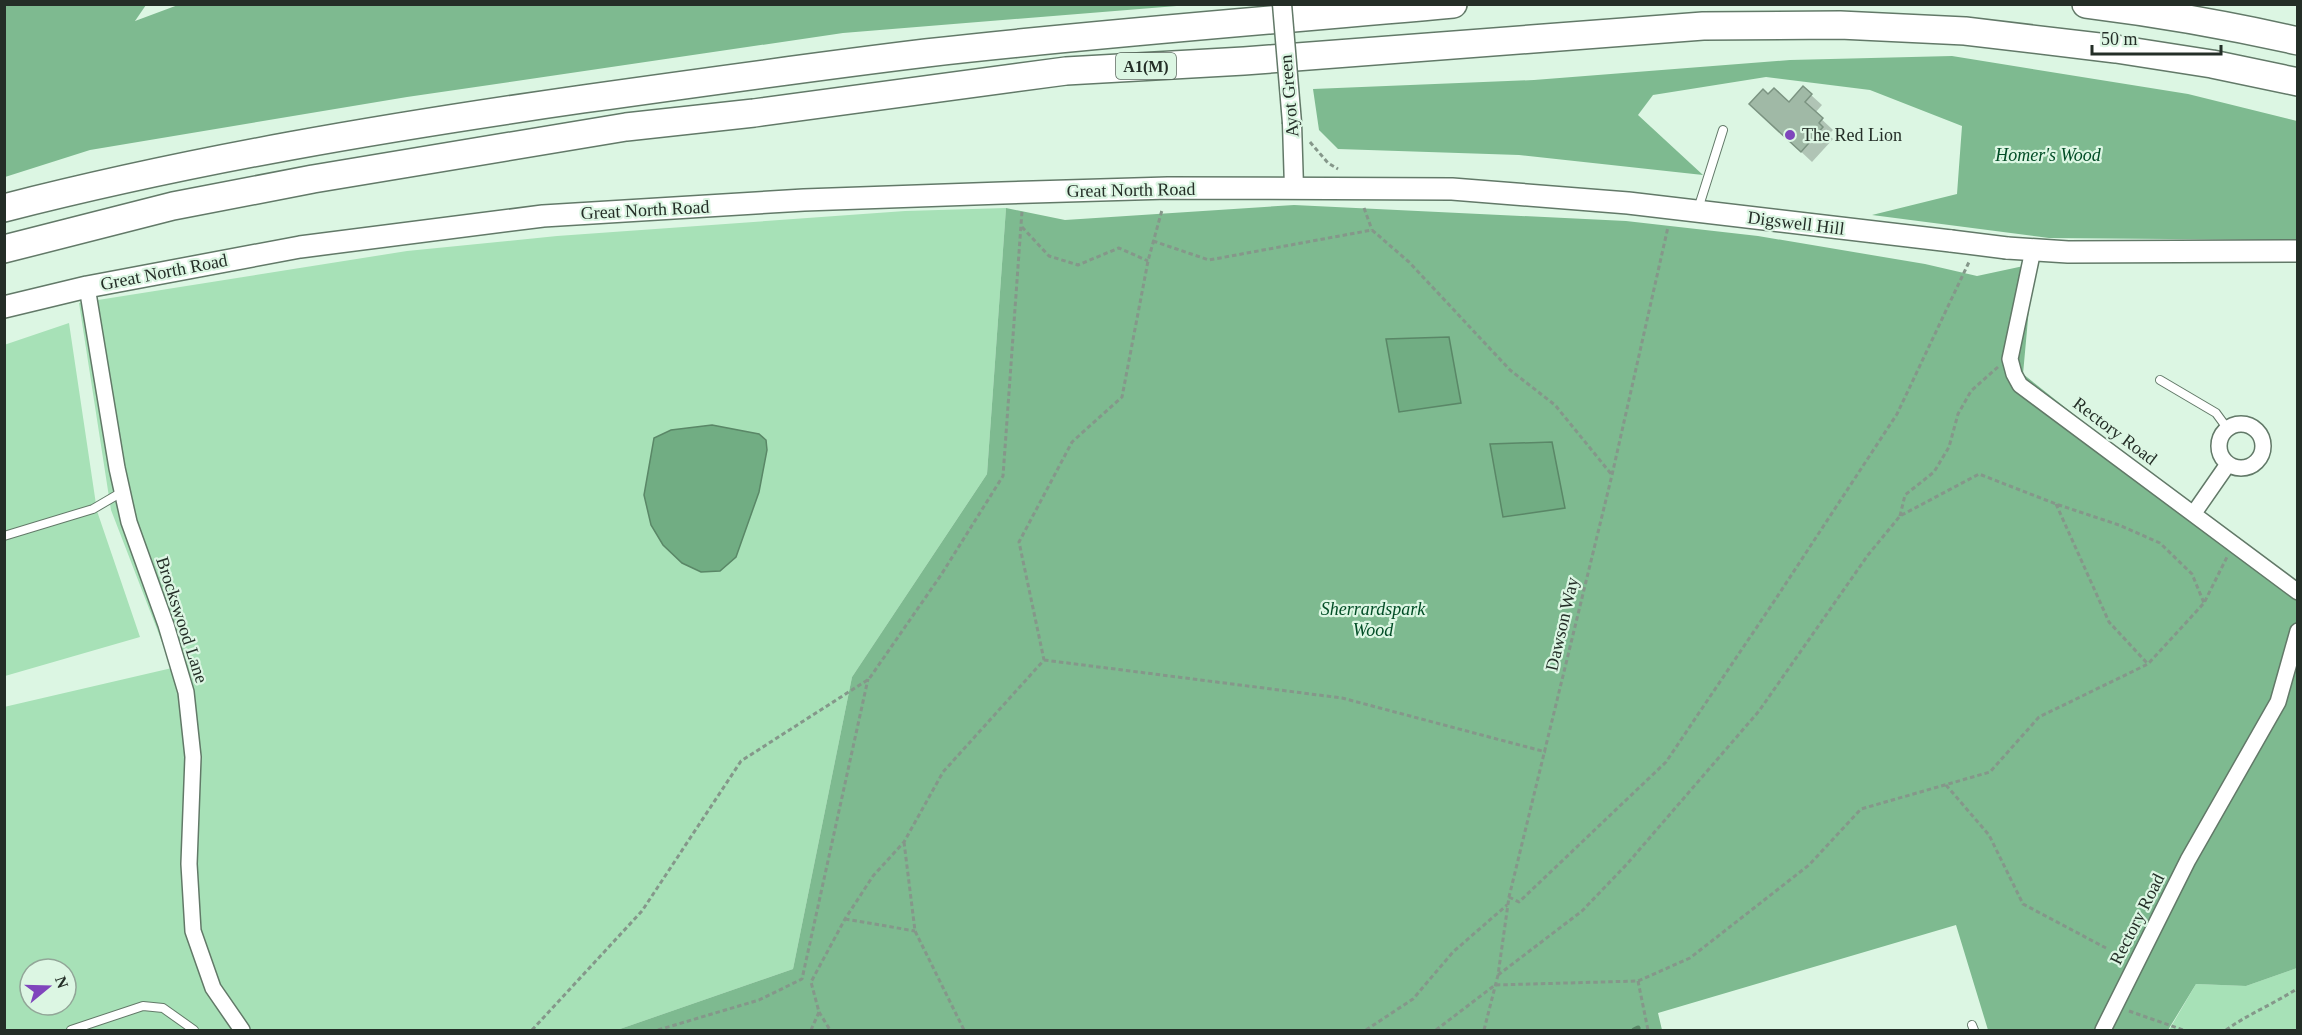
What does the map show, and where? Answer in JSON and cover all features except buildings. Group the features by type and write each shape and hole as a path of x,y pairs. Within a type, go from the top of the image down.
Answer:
{"highway":[{"name":"A1(M)","path":"4,208 155,171 291,144 747,75 929,53 1453,4"},
{"path":"2086,4 2251,30 2298,41"},
{"name":"A1(M)","path":"4,249 173,206 313,179 626,127 871,98 1066,71 1244,61 1703,26 1840,25 1965,31 2116,49 2212,64 2298,82"}],"main road":[{"name":"Great North Road","path":"4,307 87,286 300,246 543,216 804,200 1168,188 1294,188"},
{"name":"Digswell Hill","path":"1294,188 1452,189 1628,203 2033,250 2298,251"}],"street":[{"name":"Ayot Green","path":"1282,4 1292,123 1294,188"},
{"path":"2010,359 2033,250"},
{"name":"Brockswood Lane","path":"87,286 129,522 166,625 186,692 193,757 189,864 193,931 213,988 242,1030"},
{"name":"Rectory Road","path":"2010,359 2020,385 2298,592"},
{"path":"2243,424 2252,427 2258,432 2263,446 2256,462 2249,466 2235,467 2228,464 2219,450 2222,434 2228,429 2243,424"},
{"path":"2194,513 2228,464"},
{"name":"Rectory Road","path":"2103,1030 2188,860 2278,702 2298,631"}],"lane":[{"path":"1697,211 1723,130"},
{"path":"2160,380 2216,413 2228,429"},
{"path":"4,536 93,509 122,492"},
{"path":"71,1030 143,1006 163,1008 194,1030"}],"path":[{"path":"1364,208 1372,230 1409,262 1510,370 1555,405 1612,475"},
{"path":"1044,660 1019,542 1072,442 1122,397 1148,261 1162,210"},
{"path":"658,1030 759,1000 802,979 869,679 941,575 1003,476 1022,212"},
{"name":"Dawson Way","path":"1484,1030 1498,975 1509,897 1612,475 1669,224"},
{"path":"1022,227 1049,256 1078,265 1119,248 1148,261"},
{"path":"1153,241 1209,260 1372,230"},
{"path":"1509,897 1519,902 1666,762 1782,590 1896,414 1972,256"},
{"path":"1900,516 1905,495 1934,472 1949,447 1958,414 1971,391 1995,368 2010,359"},
{"path":"1498,975 1581,910 1627,864 1684,795 1759,711 1868,555 1900,516 1979,474 2056,504 2119,525 2160,543 2192,574 2204,603"},
{"path":"2056,504 2109,622 2148,664"},
{"path":"1436,1030 1495,985 1638,981 1690,958 1809,865 1862,809 1990,772 2039,717 2148,664 2204,603 2233,545"},
{"path":"1044,660 1342,698 1546,752"},
{"path":"830,1030 819,1012 811,982 845,919 873,876 904,842 943,772 1044,660"},
{"path":"532,1030 642,911 741,761 869,679"},
{"path":"1946,785 1989,835 2023,904 2106,948"},
{"path":"904,842 915,931 963,1030"},
{"path":"1366,1030 1413,999 1453,952 1508,905"},
{"path":"845,919 915,931"},
{"path":"1638,981 1648,1030"},
{"path":"2226,1030 2242,1018 2277,1002 2298,988"},
{"path":"2115,1006 2183,1030"},
{"path":"810,1030 819,1012"}],"shaded area":[{"path":"1006,208 987,474 852,677 793,969 617,1030 5,1030 4,707 172,668 111,510 79,303 407,251 557,236 905,211"},
{"path":"69,323 97,511 140,637 5,676 4,345"},
{"path":"1449,337 1461,403 1399,412 1386,339"},
{"path":"712,425 759,434 766,440 767,450 759,492 736,557 720,571 701,572 682,563 663,545 651,525 644,495 654,438 671,430"},
{"path":"1552,442 1565,508 1503,517 1490,444"},
{"path":"2297,968 2297,1030 2169,1030 2196,984 2246,986"}],"green space":[{"path":"5,5 146,5 135,21 178,5 1189,5 843,33 407,97 90,150 5,177"},
{"name":"Homer's Wood","path":"1952,56 2188,94 2297,121 2297,240 2049,238 1872,215 1957,194 1962,126 1870,90 1766,77 1653,95 1638,115 1703,175 1519,155 1338,149 1319,130 1313,89 1534,80 1790,60"},
{"name":"Sherrardspark Wood","path":"1294,205 1626,221 1758,236 1925,264 1977,276 2033,264 2023,374 2297,591 2297,968 2246,986 2196,984 2168,1030 1988,1030 1956,925 1658,1013 1662,1030 617,1030 793,969 852,677 987,474 1006,208 1065,220"}],"waterway":[{"path":"1634,1030 1638,1028"}],"place":[{"name":"The Red Lion","path":"1790,135"}]}
